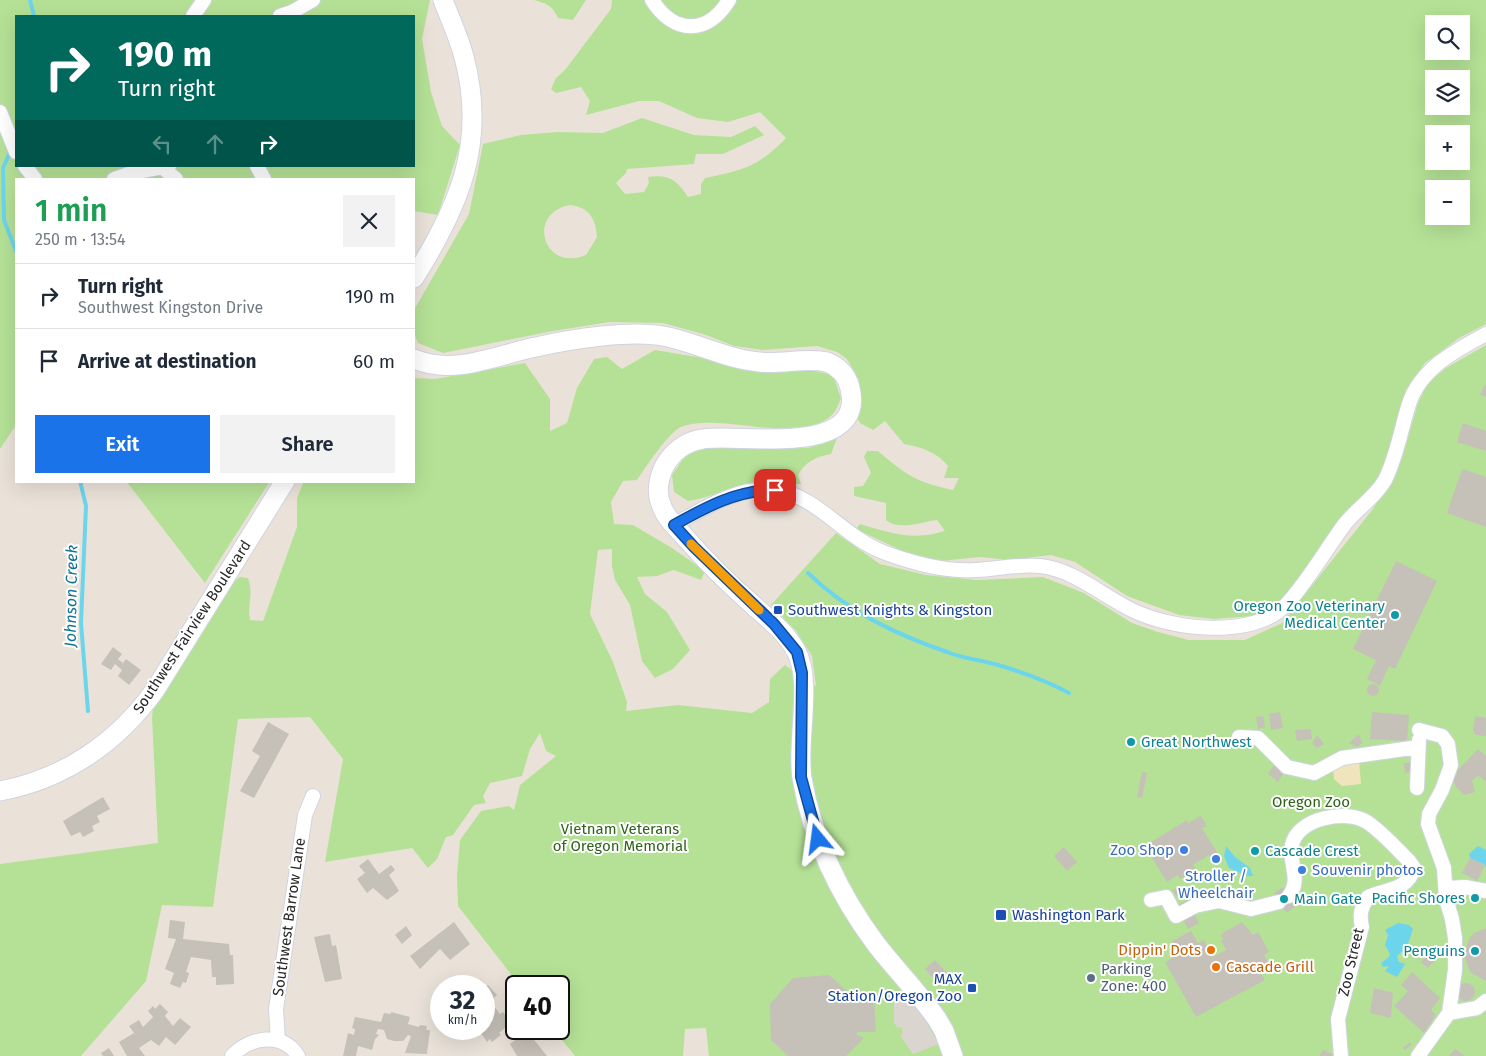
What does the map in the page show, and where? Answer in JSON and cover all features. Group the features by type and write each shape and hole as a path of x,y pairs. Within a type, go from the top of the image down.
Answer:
{"street":[{"path":"194,15 204,0"},
{"path":"283,15 313,0"},
{"path":"415,276 438,239 459,195 466,172 473,134 472,96 464,57 443,0"},
{"path":"652,0 661,12 673,21 684,26 696,27 704,25 715,18 729,0"},
{"path":"0,112 15,150"},
{"path":"26,167 34,178"},
{"path":"117,178 131,173 166,167 175,178"},
{"path":"674,525 726,499 748,492 775,490 807,500 854,537 901,559 948,569 973,570 1040,566 1071,576 1149,617 1192,625 1248,625 1274,615 1286,605 1346,523 1376,493 1393,462 1410,402 1420,382 1449,355 1486,334"},
{"path":"415,358 433,365 459,365 560,342 650,335 685,341 740,360 761,363 818,360 832,364 840,369 849,384 851,403 848,415 831,429 813,436 788,439 703,438 677,450 664,468 658,486 662,507 674,525 728,581 774,624 797,652 802,673 801,777 818,839 853,911 877,946 937,1019 944,1031 953,1056"},
{"name":"Southwest Fairview Boulevard","path":"0,791 31,782 70,766 101,748 132,720 155,690 284,483"},
{"path":"1417,788 1420,726 1442,736 1448,744 1451,756 1449,775 1428,814 1428,824 1444,868 1447,904 1452,919 1455,951 1452,999 1449,1013 1418,1056"},
{"path":"1239,737 1258,738 1287,767 1314,773 1342,758 1418,747"},
{"name":"Southwest Barrow Lane","path":"278,1041 277,1000 305,815 313,796"},
{"name":"Zoo Street","path":"1152,900 1166,897 1176,916 1195,906 1219,901 1251,909 1284,899 1295,884 1292,845 1298,830 1313,821 1340,817 1353,817 1370,825 1409,861 1414,868 1407,881 1400,888 1368,897 1360,912 1362,926 1338,1019 1341,1056"},
{"path":"1446,888 1465,887 1486,891"},
{"path":"1449,1013 1477,1008 1486,1001"},
{"path":"232,1056 250,1042 266,1038 278,1041 295,1051 298,1056"}],"green space":[{"path":"0,0 430,0 422,39 431,92 442,126 460,145 438,215 415,211 415,178 15,178 15,426 0,449"},
{"path":"534,0 586,0 573,20 558,18 549,6"},
{"path":"612,0 1486,0 1486,324 1459,338 1425,363 1406,390 1388,468 1292,589 1274,606 1253,616 1214,619 1179,615 1127,596 1075,562 1051,555 1009,560 980,557 941,561 909,554 856,529 860,524 892,533 913,536 945,531 937,520 904,525 891,523 886,520 886,503 854,496 854,487 863,486 871,473 864,457 867,451 878,451 904,472 930,484 953,490 959,478 944,478 948,466 944,461 928,451 904,444 885,421 873,430 860,423 857,418 862,404 859,380 847,359 837,352 817,346 763,350 734,346 706,335 663,323 610,322 553,331 443,353 418,343 415,336 415,308 469,214 483,144 521,135 557,132 603,133 642,118 694,135 731,137 755,126 764,135 723,154 696,154 694,164 627,169 626,173 616,183 625,194 644,192 649,183 648,177 662,176 676,182 688,197 701,194 701,184 705,178 750,166 776,148 786,138 760,112 728,122 697,118 659,101 639,101 586,115 590,101 581,87 556,93 551,89 556,78 565,70 611,9","holes":["570,205 587,211 593,219 597,237 586,255 571,258 559,256 550,249 545,240 544,229 548,219 556,210"]},
{"path":"1486,345 1486,1056 709,1056 706,1028 685,1029 683,1056 575,1056 562,1040 570,1040 570,975 511,975 458,906 457,875 460,840 481,811 509,806 514,810 520,785 556,756 546,751 540,733 530,749 522,776 490,783 483,796 486,803 474,805 453,835 446,837 437,859 428,868 412,848 325,862 343,759 310,717 238,719 213,907 162,905 146,981 81,1056 0,1056 0,864 158,843 152,717 155,690 214,595 240,577 248,578 250,584 250,620 263,621 297,527 297,498 303,483 415,483 415,378 435,379 525,363 550,399 550,431 567,423 577,388 594,359 607,357 622,369 655,350 709,359 806,369 833,375 841,398 832,415 817,424 799,428 779,429 717,423 698,423 681,427 664,443 637,480 623,481 611,502 614,524 633,525 672,548 705,571 701,580 674,570 657,576 637,577 645,594 667,612 690,650 673,669 655,678 642,661 630,605 615,580 612,566 612,549 598,550 590,614 613,662 627,702 626,711 678,705 752,713 769,702 770,679 785,665 816,686 812,656 796,631 771,605 836,533 880,564 926,575 977,580 1043,577 1084,593 1132,623 1189,640 1245,640 1282,623 1373,509 1402,458 1418,403 1428,383 1446,368"},
{"path":"837,438 831,454 812,460 804,466 798,475 801,484 770,479 749,483 688,501 674,492 672,475 685,456 714,444 808,448"},
{"path":"128,483 269,483 205,583"}],"sand":[{"path":"1359,761 1361,784 1342,786 1334,779 1333,768 1339,762"}],"shaded area":[{"path":"899,997 908,998 922,1015 939,1044 913,1054 901,1037 903,1028 897,1027 894,1023 894,1003"}],"water":[{"path":"1226,846 1235,857 1250,868 1253,876 1246,876 1229,868 1224,856"},
{"path":"1478,846 1486,850 1486,869 1485,865 1470,858 1469,854"},
{"path":"1398,923 1409,925 1413,929 1407,947 1397,956 1399,962 1405,964 1397,977 1385,971 1389,966 1383,967 1381,963 1390,954 1385,945 1388,935 1385,930"}],"building":[{"path":"1484,385 1486,386 1486,397 1480,395"},
{"path":"1463,423 1486,431 1486,451 1457,442"},
{"path":"1462,469 1486,477 1486,527 1447,513"},
{"name":"Oregon Zoo Veterinary Medical Center","path":"1396,561 1437,581 1395,669 1389,666 1380,686 1367,679 1376,660 1353,649"},
{"path":"113,647 122,654 118,659 123,663 126,659 141,670 129,685 118,676 122,670 115,664 111,670 101,664"},
{"path":"1371,684 1375,684 1379,690 1375,696 1371,696 1367,692 1367,688"},
{"path":"1280,712 1283,728 1271,730 1269,714"},
{"path":"1372,712 1409,715 1407,741 1370,739"},
{"path":"1263,716 1265,727 1258,729 1256,717"},
{"path":"1475,716 1486,718 1486,736 1476,735 1473,731"},
{"path":"268,722 289,734 254,798 240,791 260,756 252,751"},
{"path":"1311,729 1312,739 1297,741 1295,730"},
{"path":"1359,734 1362,743 1358,747 1349,743"},
{"path":"1317,735 1324,744 1317,748 1312,744"},
{"path":"1478,749 1486,756 1486,782 1478,775 1472,781 1475,792 1464,795 1456,787 1452,776"},
{"path":"1404,763 1411,763 1412,772 1405,773"},
{"path":"1275,764 1285,771 1278,782 1268,774"},
{"path":"1142,772 1147,773 1142,798 1137,797"},
{"path":"103,797 110,809 97,816 100,822 92,826 94,831 83,837 80,832 71,836 63,821"},
{"name":"Zoo Shop","path":"1201,816 1207,826 1202,828 1218,854 1211,858 1209,855 1193,865 1196,869 1180,879 1178,875 1167,882 1152,858 1155,855 1148,844 1187,820 1188,823"},
{"path":"1064,847 1077,862 1067,871 1054,856"},
{"path":"1470,858 1485,865 1477,881 1462,873"},
{"path":"368,859 379,874 391,865 395,870 389,875 399,891 387,900 373,888 367,893 357,879 365,873 359,866"},
{"name":"Souvenir photos","path":"1299,865 1304,865 1304,875 1299,875"},
{"path":"1179,887 1183,892 1176,896 1173,890"},
{"name":"Main Gate","path":"1283,887 1295,907 1286,913 1274,893"},
{"path":"1187,900 1199,923 1188,929 1176,906"},
{"path":"170,920 185,922 183,939 229,944 230,955 233,955 234,984 216,985 216,977 212,977 211,960 191,957 186,972 189,973 186,983 183,982 180,988 170,984 174,973 165,969 176,939 168,938"},
{"path":"454,922 470,944 450,960 440,949 420,969 410,956"},
{"name":"Cascade Grill","path":"1242,922 1253,935 1258,932 1269,952 1264,955 1269,964 1259,970 1265,980 1196,1017 1165,962 1179,954 1172,941 1191,931 1198,943 1204,940 1213,957 1226,950 1221,940 1223,939 1221,934"},
{"path":"406,926 412,935 402,944 395,935"},
{"name":"Penguins","path":"1486,928 1486,981 1470,972 1464,955 1469,939 1474,933"},
{"path":"330,934 332,946 336,945 342,979 325,982 314,937"},
{"path":"1430,952 1437,958 1428,968 1421,962"},
{"path":"935,960 948,974 938,983 925,969"},
{"path":"1412,972 1440,998 1431,1010 1436,1015 1424,1033 1394,1006 1408,991 1401,985"},
{"path":"829,975 855,998 853,1002 874,1000 876,1032 857,1032 857,1035 864,1038 846,1056 788,1056 771,1040 770,1004 793,978"},
{"path":"1466,983 1472,986 1475,992 1472,998 1466,1001 1460,998 1457,992 1460,986"},
{"path":"1374,988 1393,993 1391,1018 1370,1013"},
{"path":"160,1004 168,1012 165,1016 173,1026 180,1018 191,1027 175,1045 166,1037 159,1046 151,1040 139,1048 145,1056 127,1056 119,1042 134,1033 129,1026 139,1020 143,1027 153,1017 148,1011 153,1006 155,1009"},
{"path":"495,1008 500,1014 503,1012 505,1015 505,1028 499,1033 501,1035 495,1040"},
{"path":"391,1012 410,1017 408,1024 419,1027 420,1025 427,1026 426,1030 430,1030 427,1054 405,1053 411,1036 408,1035 403,1041 394,1041 387,1039 384,1030 378,1029 376,1034 379,1035 375,1039 372,1050 358,1046 356,1056 343,1056 348,1033 354,1035 355,1029 352,1028 355,1017 381,1022 384,1013 391,1014"},
{"path":"515,1040 534,1040 547,1056 517,1056 510,1044"},
{"path":"1410,1042 1412,1044 1405,1050 1403,1048"},
{"path":"109,1048 114,1056 103,1056 101,1053"},
{"path":"1455,1049 1465,1056 1449,1056"},
{"path":"1323,1050 1333,1054 1332,1056 1319,1056"}],"waterway":[{"name":"Johnson Creek","path":"30,0 34,15"},
{"name":"Johnson Creek","path":"11,150 3,168 4,220 15,248"},
{"name":"Johnson Creek","path":"80,483 86,506 81,623 88,711"},
{"path":"808,573 823,587 857,611 892,630 956,655 992,663 1025,674 1069,693"}],"slow traffic":[{"path":"691,544 759,610"}],"place":[{"name":"Southwest Knights & Kingston","path":"778,610"},
{"name":"Oregon Zoo Veterinary Medical Center","path":"1395,615"},
{"name":"Great Northwest","path":"1131,742"},
{"name":"Zoo Shop","path":"1184,850"},
{"name":"Cascade Crest","path":"1255,851"},
{"name":"Stroller / Wheelchair","path":"1216,859"},
{"name":"Souvenir photos","path":"1302,870"},
{"name":"Pacific Shores","path":"1475,898"},
{"name":"Main Gate","path":"1284,899"},
{"name":"Washington Park","path":"1001,915"},
{"name":"Dippin' Dots","path":"1211,950"},
{"name":"Penguins","path":"1475,951"},
{"name":"Cascade Grill","path":"1216,967"},
{"name":"Parking Zone: 400","path":"1091,978"},
{"name":"MAX Station/Oregon Zoo","path":"972,988"}],"route":[{"path":"775,490 758,490 737,495 674,525 751,604 774,624 797,652 802,666 801,777 818,839"}],"park label":[{"name":"Oregon Zoo","path":"1311,802"},
{"name":"Vietnam Veterans of Oregon Memorial","path":"620,838"}]}
